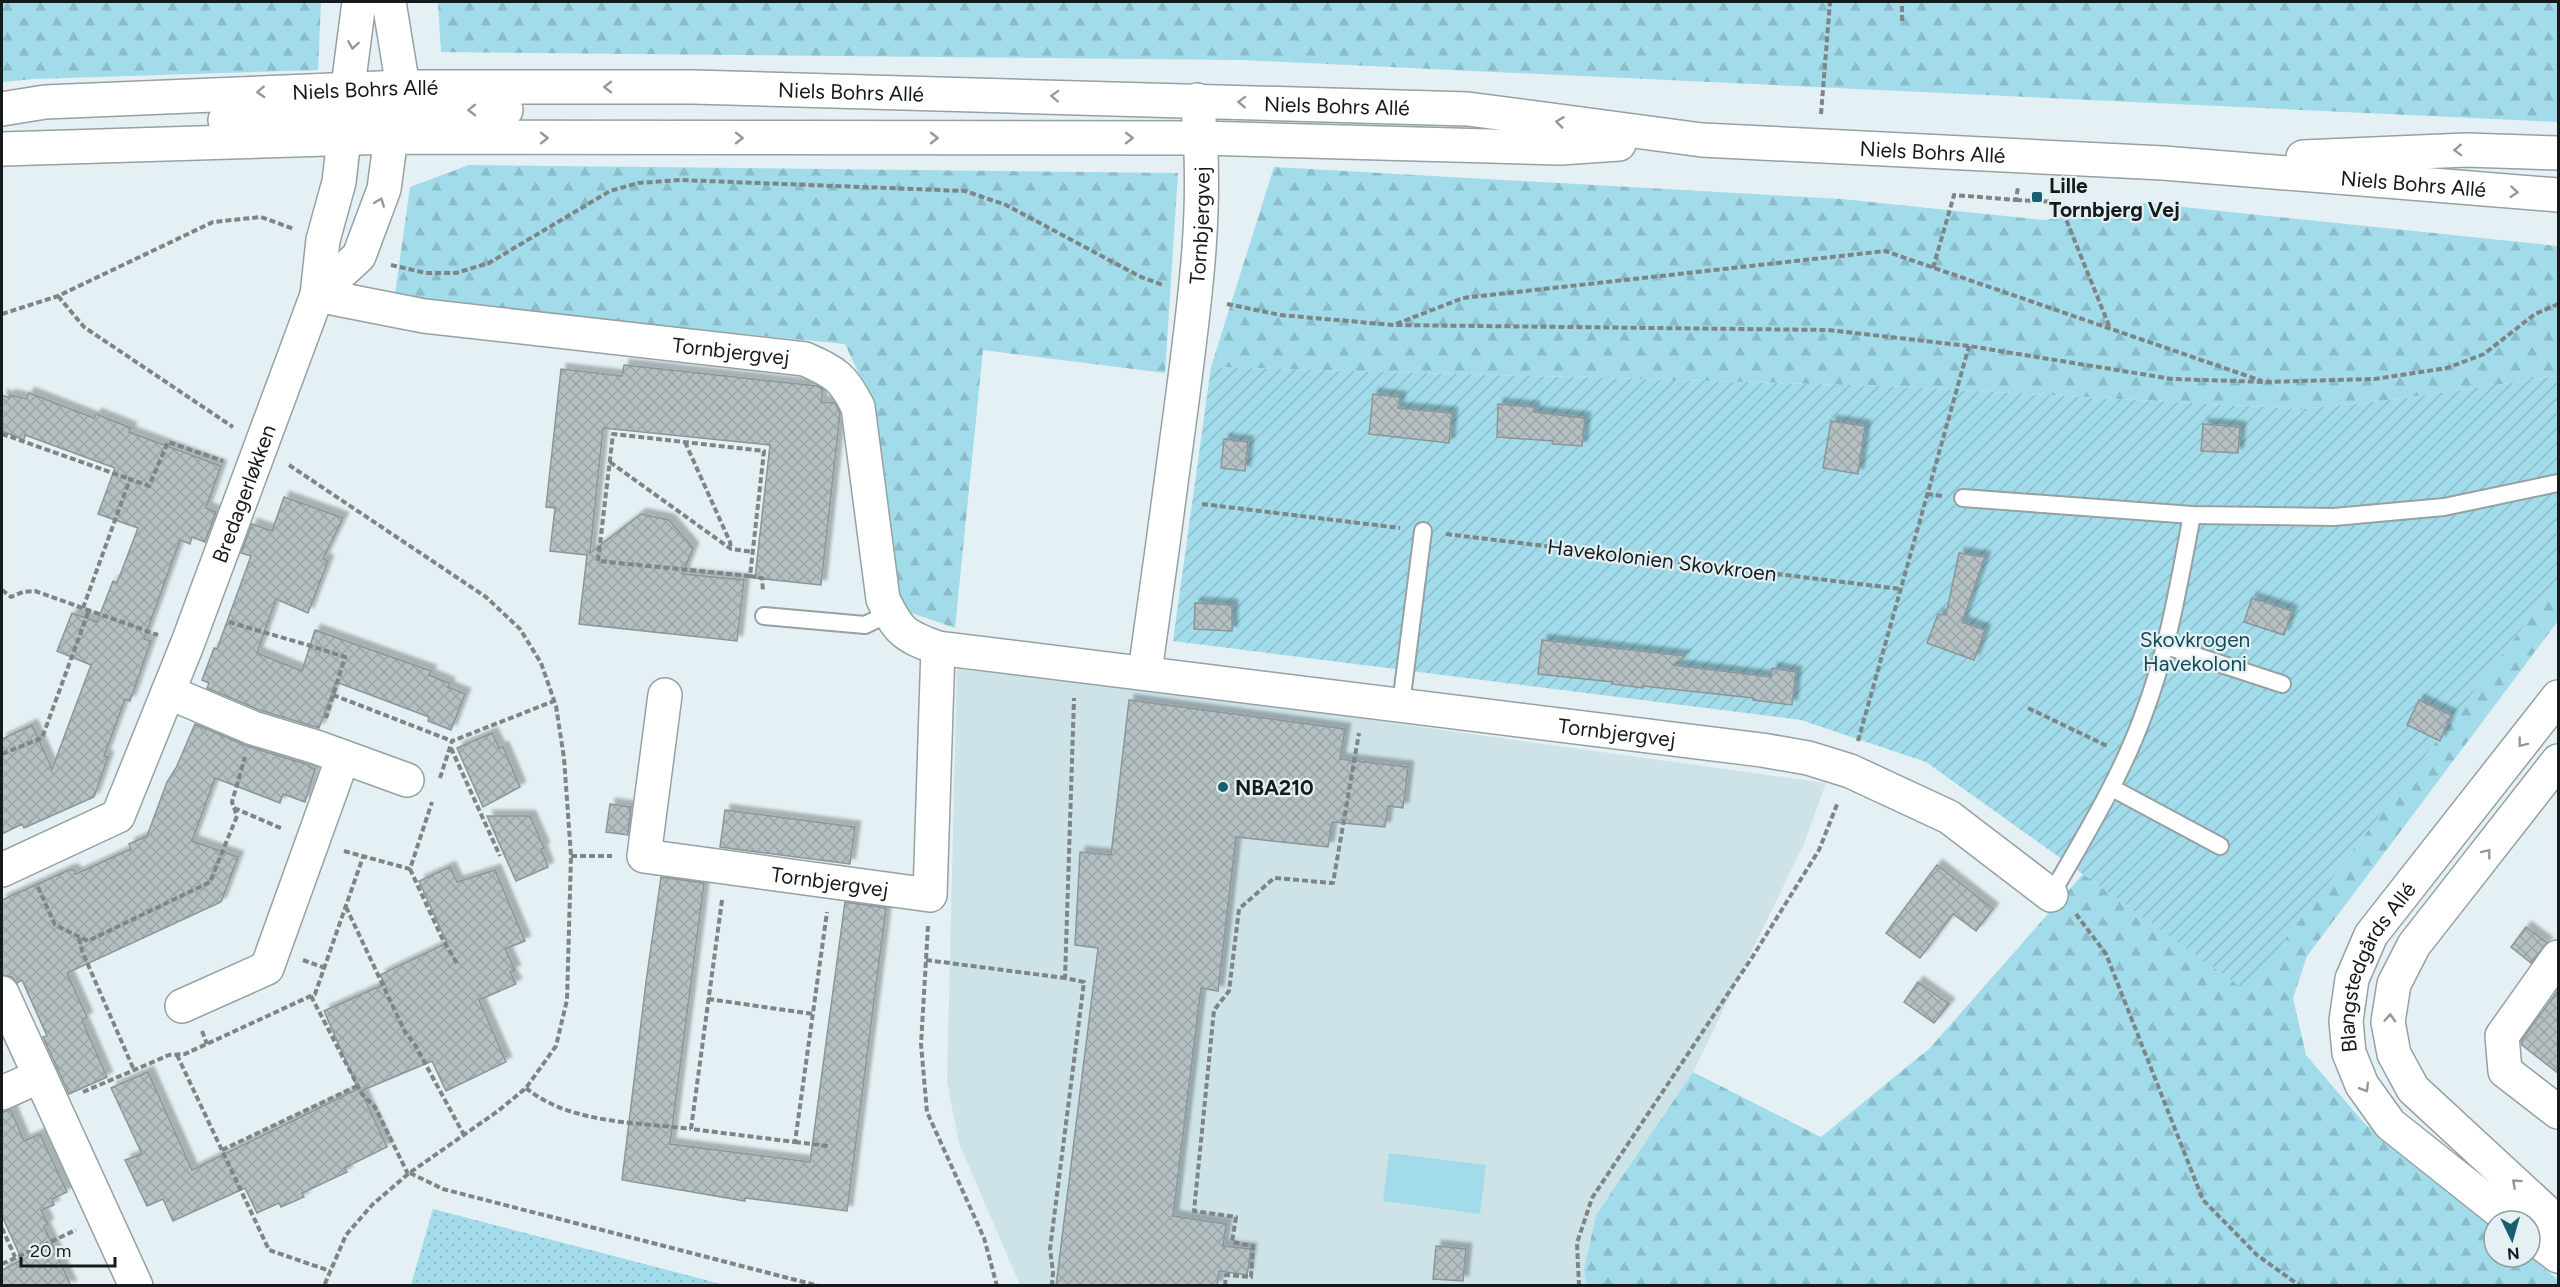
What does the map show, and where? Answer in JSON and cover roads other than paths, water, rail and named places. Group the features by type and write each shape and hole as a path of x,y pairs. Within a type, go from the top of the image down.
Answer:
{"street":[{"name":"Bredagerløkken","path":"13,865 118,816 187,645 317,295 323,240 339,182 359,2"},
{"name":"Bredagerløkken","path":"317,295 359,256 384,189 398,112 389,2"},
{"name":"Niels Bohrs Allé","path":"2,109 45,102 345,113 643,108 694,87 1197,100 1468,110 1702,140 2163,163 2559,195"},
{"name":"Tornbjergvej","path":"1145,672 1195,298 1201,233 1202,138 1197,100"},
{"name":"Niels Bohrs Allé","path":"398,112 1560,148 1702,140"},
{"path":"345,113 398,112"},
{"name":"Niels Bohrs Allé","path":"2,149 64,146 345,113"},
{"name":"Niels Bohrs Allé","path":"2163,163 2466,150 2559,153"},
{"name":"Tornbjergvej","path":"317,295 424,316 805,360 830,370 846,384 858,407 883,599 894,623 911,638 938,648 1401,704 1762,750 1808,758 1850,771 1949,817 2051,895"},
{"name":"Tornbjergvej","path":"665,695 645,856 930,895 938,648"},
{"path":"168,692 254,728 407,780"},
{"name":"Blangstedgårds Allé","path":"2497,1209 2390,1124 2362,1084 2349,1053 2346,1021 2352,979 2372,935 2559,697"},
{"path":"182,1006 267,968 312,841 329,752"},
{"name":"Blangstedgårds Allé","path":"2559,761 2414,945 2394,984 2388,1022 2394,1054 2413,1089 2559,1223"},
{"path":"2559,957 2502,1036 2505,1071 2559,1112"},
{"path":"2,993 136,1286"},
{"path":"2,1092 40,1076"},
{"path":"2542,1244 2559,1256"}],"lane":[{"path":"1963,498 2193,515 2334,517 2444,507 2559,483"},
{"path":"2051,895 2112,788 2143,716 2166,646 2193,515"},
{"path":"1401,704 1423,531"},
{"path":"764,616 865,625 890,613"},
{"path":"2166,646 2282,684"},
{"path":"2112,788 2220,846"}],"place":[{"name":"Lille Tornbjerg Vej","path":"2037,197"},
{"name":"NBA210","path":"1223,787"}],"park label":[{"name":"Skovkrogen Havekoloni","path":"2195,651"}]}
